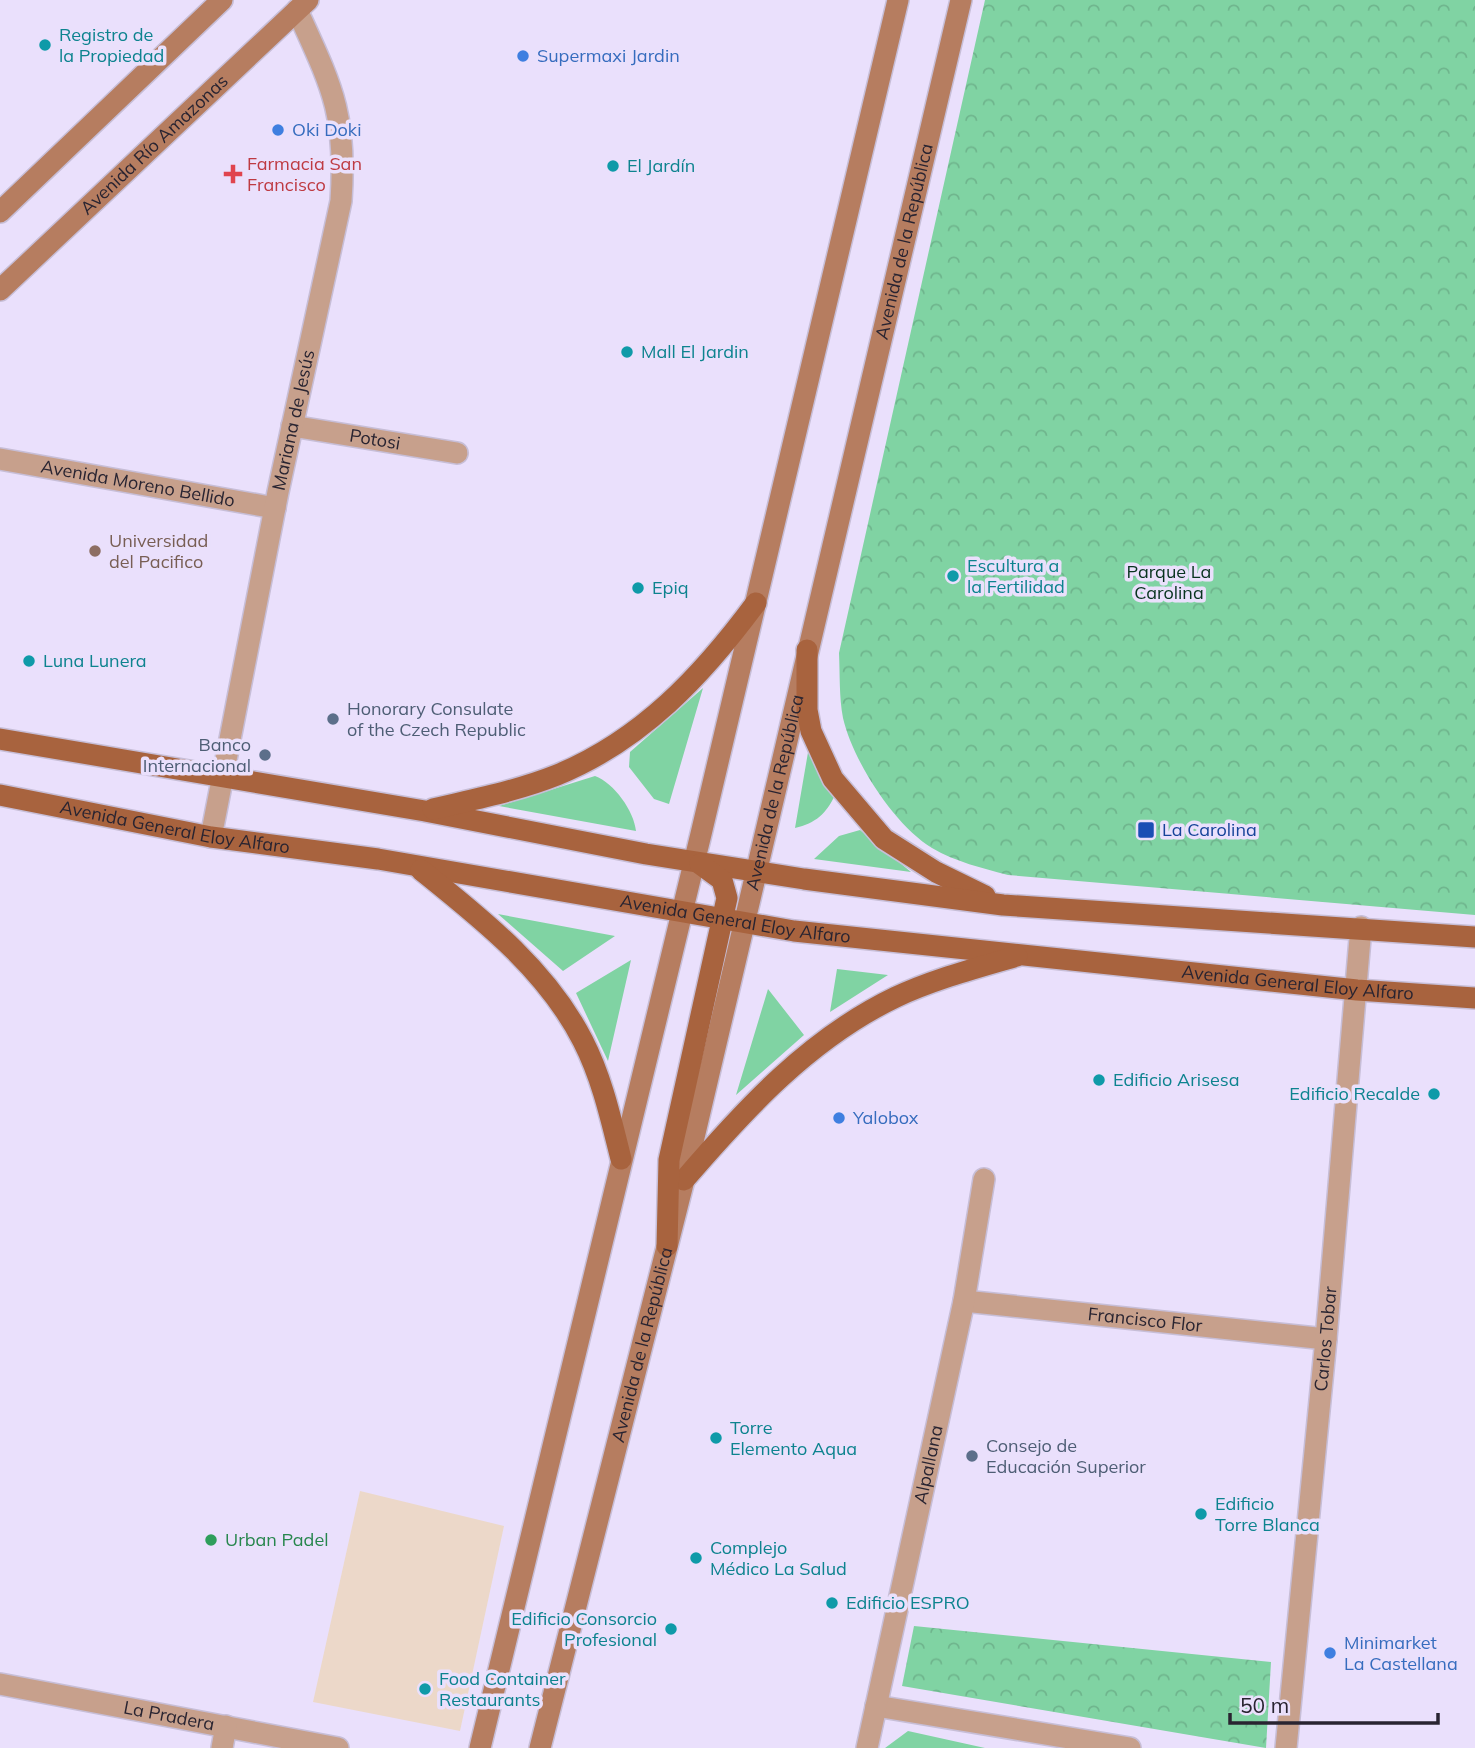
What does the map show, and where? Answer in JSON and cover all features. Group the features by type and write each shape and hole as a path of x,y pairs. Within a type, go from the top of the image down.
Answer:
{"main road":[{"path":"0,212 222,0"},
{"path":"480,1748 695,862 898,0"},
{"name":"Avenida de la República","path":"540,1748 684,1180 734,921 755,871 961,0"},
{"name":"Avenida Río Amazonas","path":"0,290 299,3"},
{"path":"425,811 522,787 556,775 615,746 664,709 724,646 755,603"},
{"path":"807,650 807,710 811,731 833,779 884,839 936,873 1003,905"},
{"path":"0,739 221,779 425,811 695,862 1003,905 1361,927 1475,937"},
{"name":"Avenida General Eloy Alfaro","path":"0,795 211,837 378,859 420,869 794,931 1025,953 1357,990 1475,998"},
{"path":"667,1246 669,1160 734,921 725,886 714,873 695,862"},
{"path":"420,869 489,926 521,957 556,998 582,1039 600,1080 621,1159"},
{"path":"684,1180 762,1092 861,1016 897,997 1025,953"}],"street":[{"name":"Mariana de Jesús","path":"211,837 275,508 341,201 344,154 340,113 329,76 299,3"},
{"name":"Potosi","path":"292,426 457,453"},
{"name":"Avenida Moreno Bellido","path":"0,459 275,508"},
{"name":"Carlos Tobar","path":"1286,1748 1326,1339 1361,927"},
{"name":"Alpallana","path":"867,1748 964,1301 984,1179"},
{"name":"Francisco Flor","path":"964,1301 1326,1339"},
{"name":"La Pradera","path":"0,1684 338,1748"},
{"path":"876,1706 1071,1743 1130,1748"},
{"path":"222,1748 226,1726"}],"shaded area":[{"path":"360,1491 504,1526 460,1731 313,1702"}],"green space":[{"name":"Parque La Carolina","path":"985,0 1475,0 1475,915 1008,875 960,861 941,853 918,838 890,808 866,772 843,718 839,653"},
{"path":"703,688 669,804 654,799 629,767 630,752"},
{"path":"811,735 835,795 820,817 795,828"},
{"path":"595,776 609,785 622,799 636,831 499,806"},
{"path":"860,830 911,872 814,859 839,836"},
{"path":"498,914 615,936 563,971"},
{"path":"631,960 608,1061 576,993"},
{"path":"837,969 888,975 830,1012"},
{"path":"768,989 804,1035 736,1095"},
{"path":"914,1626 1271,1662 1266,1748 902,1686"},
{"path":"908,1731 985,1748 885,1748"}],"place":[{"name":"Registro de la Propiedad","path":"45,45"},
{"name":"Supermaxi Jardin","path":"523,56"},
{"name":"Oki Doki","path":"278,130"},
{"name":"El Jardín","path":"613,166"},
{"name":"Farmacia San Francisco","path":"233,174"},
{"name":"Mall El Jardin","path":"627,352"},
{"name":"Universidad del Pacifico","path":"95,551"},
{"name":"Escultura a la Fertilidad","path":"953,576"},
{"name":"Epiq","path":"638,588"},
{"name":"Luna Lunera","path":"29,661"},
{"name":"Honorary Consulate of the Czech Republic","path":"333,719"},
{"name":"Banco Internacional","path":"265,755"},
{"name":"La Carolina","path":"1146,830"},
{"name":"Edificio Arisesa","path":"1099,1080"},
{"name":"Edificio Recalde","path":"1434,1094"},
{"name":"Yalobox","path":"839,1118"},
{"name":"Torre Elemento Aqua","path":"716,1438"},
{"name":"Consejo de Educación Superior","path":"972,1456"},
{"name":"Edificio Torre Blanca","path":"1201,1514"},
{"name":"Urban Padel","path":"211,1540"},
{"name":"Complejo Médico La Salud","path":"696,1558"},
{"name":"Edificio ESPRO","path":"832,1603"},
{"name":"Edificio Consorcio Profesional","path":"671,1629"},
{"name":"Minimarket La Castellana","path":"1330,1653"},
{"name":"Food Container Restaurants","path":"425,1689"}]}
